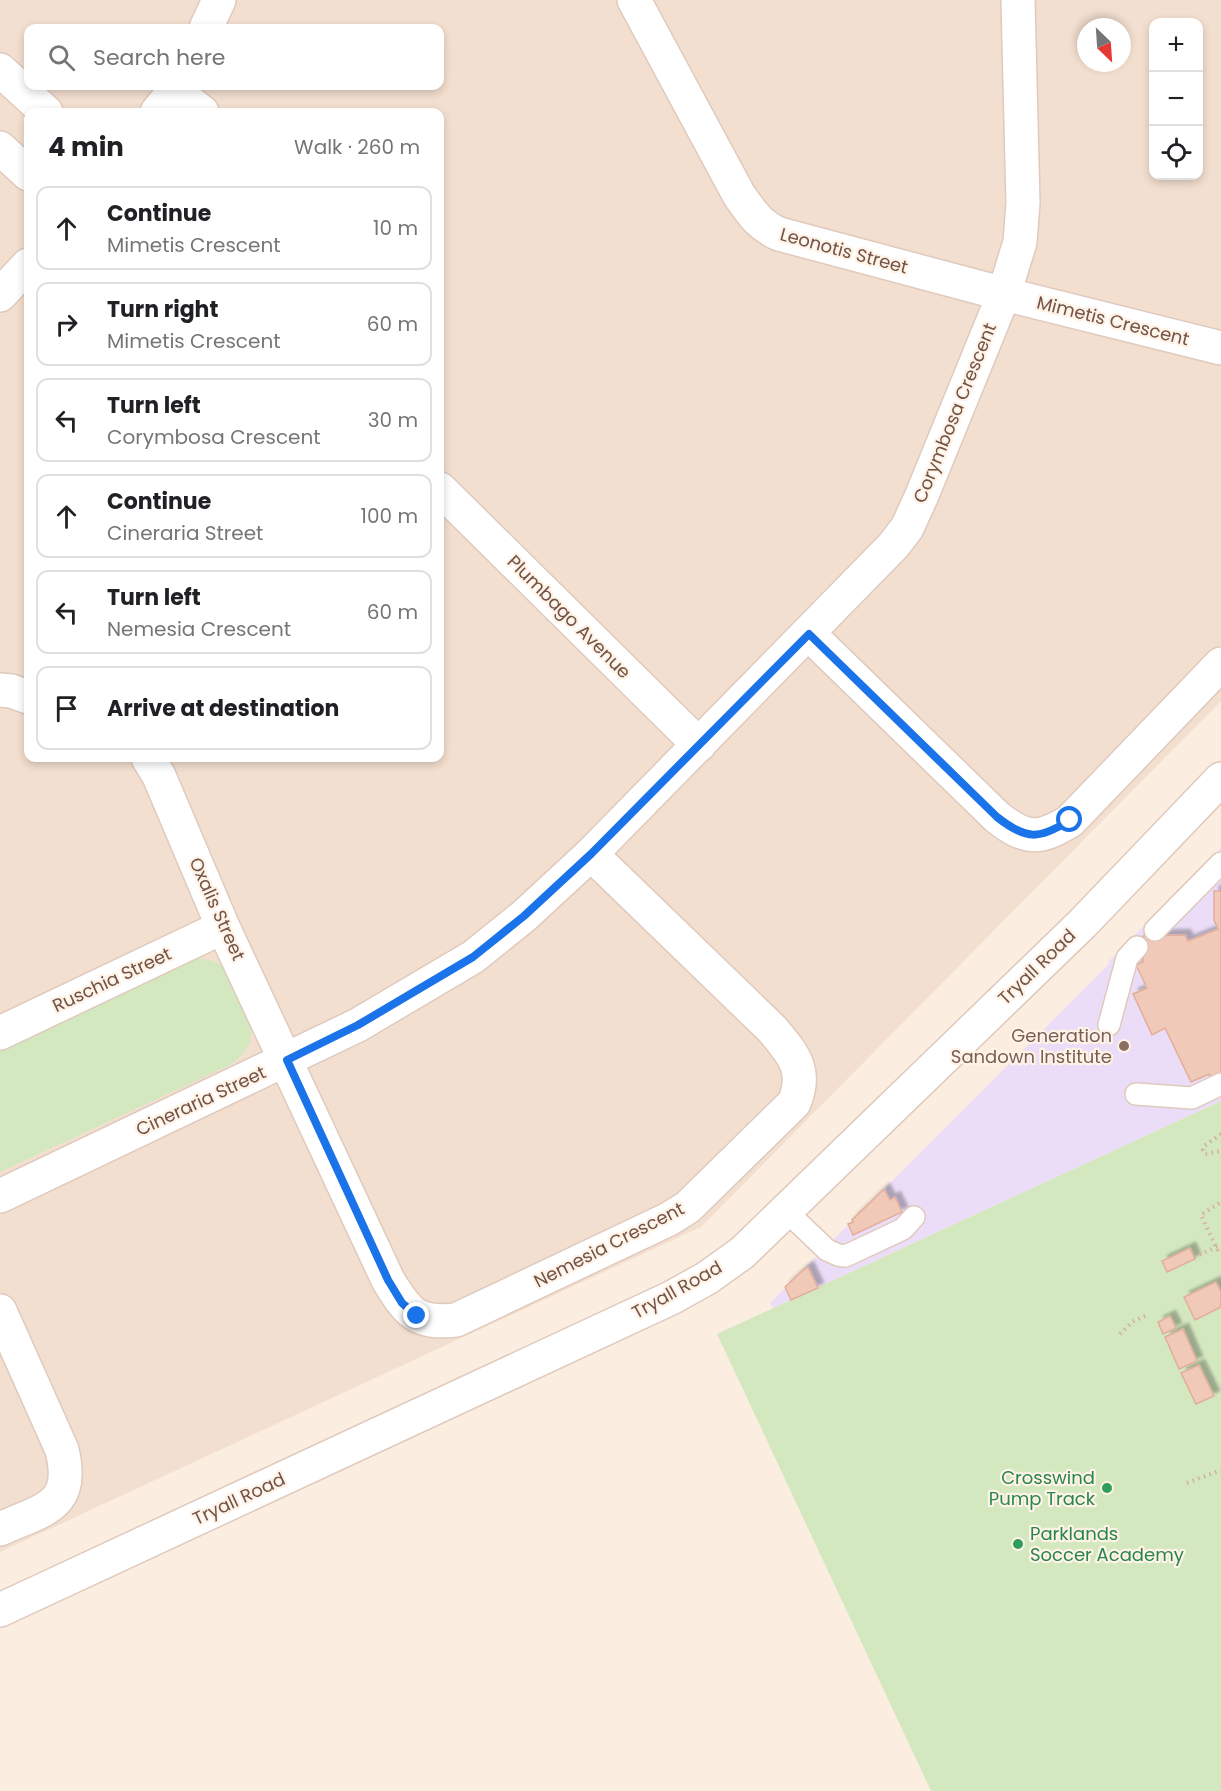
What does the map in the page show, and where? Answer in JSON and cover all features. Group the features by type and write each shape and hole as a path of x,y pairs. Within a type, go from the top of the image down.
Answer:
{"street":[{"path":"208,24 219,0"},
{"name":"Leonotis Street","path":"634,0 739,195 754,218 765,228 779,234 1004,294"},
{"name":"Corymbosa Crescent","path":"699,745 893,546 907,528 922,495 1004,294 1020,242 1023,203 1018,0"},
{"path":"0,70 42,108"},
{"path":"170,96 194,108"},
{"path":"0,147 24,170"},
{"path":"0,295 24,273"},
{"name":"Mimetis Crescent","path":"1004,294 1221,348"},
{"name":"Plumbago Avenue","path":"444,493 699,745"},
{"path":"809,634 997,817 1014,831 1032,835 1052,831 1070,820 1221,664"},
{"path":"0,690 24,696"},
{"name":"Cineraria Street","path":"0,1196 358,1025 473,957 524,916 591,854 699,745"},
{"name":"Oxalis Street","path":"150,762 159,776 223,927 287,1060"},
{"name":"Tryall Road","path":"0,1610 671,1298 707,1278 742,1253 1083,923 1221,779"},
{"name":"Nemesia Crescent","path":"287,1060 388,1280 402,1303 417,1316 434,1322 456,1320 669,1219 688,1207 794,1103 801,1087 799,1070 791,1052 772,1029 591,854"},
{"name":"Ruschia Street","path":"0,1033 223,927"},
{"path":"0,1311 62,1450 67,1469 66,1485 59,1498 47,1508 0,1529"}],"lane":[{"path":"1155,930 1221,864"},
{"path":"1109,1025 1127,958 1137,947"},
{"path":"1136,1094 1192,1098 1221,1084"},
{"path":"786,1211 832,1254 845,1256 903,1229 914,1217"}],"path":[{"path":"1221,1134 1204,1146 1203,1150 1209,1155 1221,1151"},
{"path":"1194,1257 1218,1248 1201,1215 1221,1202"},
{"path":"1120,1334 1132,1322 1149,1314"},
{"path":"1186,1483 1221,1470"}],"shaded area":[{"path":"0,0 1221,0 1221,701 701,1227 0,1552"},
{"name":"Generation Sandown Institute","path":"1221,848 1221,1101 773,1308 770,1303 1109,964 1108,962"}],"green space":[{"path":"190,958 207,959 222,966 233,983 252,1023 250,1042 243,1053 230,1065 0,1172 0,1045"},
{"name":"Parklands Soccer Academy","path":"1221,1101 1221,1791 931,1791 717,1334"}],"building":[{"path":"1214,891 1221,891 1221,1080 1214,1084 1209,1074 1191,1082 1165,1028 1152,1035 1133,994 1147,988 1136,965 1143,962 1143,936 1185,935 1188,941 1218,929 1214,920"},
{"path":"884,1189 890,1200 895,1197 902,1212 853,1235 848,1224 853,1222 852,1220"},
{"path":"1190,1248 1195,1259 1167,1272 1162,1261"},
{"path":"808,1267 818,1288 791,1300 785,1287"},
{"path":"1216,1282 1221,1292 1221,1307 1195,1320 1184,1297"},
{"path":"1170,1316 1176,1328 1163,1334 1158,1322"},
{"path":"1183,1329 1197,1361 1179,1369 1165,1337"},
{"path":"1199,1365 1214,1396 1196,1404 1181,1373"}],"place":[{"name":"Generation Sandown Institute","path":"1124,1046"},
{"name":"Crosswind Pump Track","path":"1107,1488"},
{"name":"Parklands Soccer Academy","path":"1018,1544"}],"route":[{"path":"417,1316 402,1303 388,1280 287,1060 358,1025 473,957 524,916 591,854 809,634 1014,831 1032,835 1052,831 1070,820"}]}
